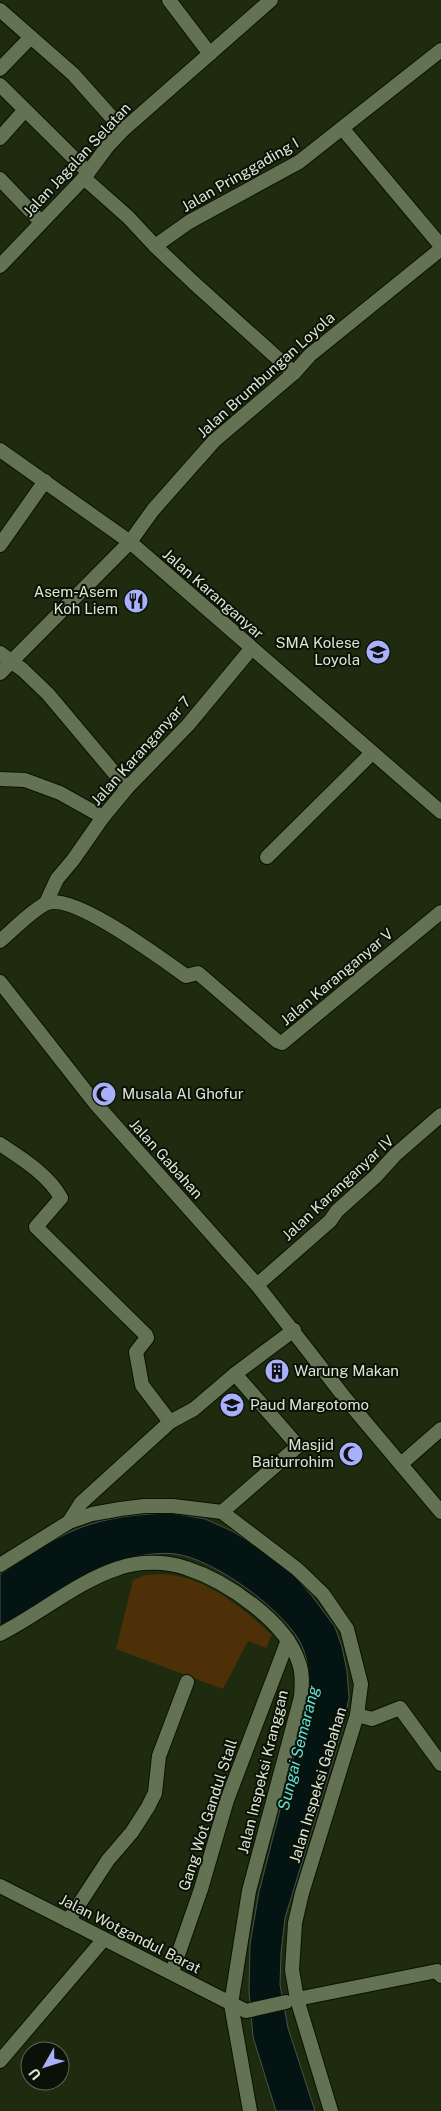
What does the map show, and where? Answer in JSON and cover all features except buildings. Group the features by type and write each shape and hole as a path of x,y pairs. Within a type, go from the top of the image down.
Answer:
{"street":[{"path":"169,0 210,54"},
{"name":"Jalan Jagalan Selatan","path":"0,266 86,175 107,147 123,130 271,0"},
{"path":"0,10 73,74 123,130"},
{"path":"0,69 31,38"},
{"name":"Jalan Pringgading I","path":"155,246 190,222 299,162 441,50"},
{"path":"0,85 155,246 294,373"},
{"path":"0,138 24,111"},
{"path":"342,128 441,248"},
{"path":"0,179 41,222"},
{"name":"Jalan Brumbungan Loyola","path":"0,673 6,657 130,542 153,510 214,441 294,373 310,355 441,248"},
{"name":"Jalan Karanganyar","path":"0,450 130,542 441,812"},
{"path":"0,545 45,481"},
{"name":"Jalan Karanganyar 7","path":"46,903 57,879 73,860 103,817 127,788 188,725 251,649"},
{"path":"6,657 48,694 127,788"},
{"path":"267,857 372,753"},
{"path":"0,779 25,780 60,793 103,817"},
{"name":"Jalan Karanganyar V","path":"46,903 60,902 102,920 186,976 198,973 276,1041 282,1043 441,912"},
{"path":"0,941 46,903"},
{"name":"Jalan Gabahan","path":"0,982 95,1103 257,1284 346,1398 441,1512"},
{"name":"Jalan Karanganyar IV","path":"257,1284 330,1221 337,1211 376,1176 395,1155 441,1115"},
{"path":"0,1144 34,1168 61,1198 36,1227 146,1335 145,1341 136,1352 142,1385 170,1422"},
{"path":"69,1522 81,1502 170,1422 196,1407 234,1374 294,1330"},
{"path":"0,1565 69,1522 92,1514 144,1506 173,1506 222,1512 298,1446 234,1374"},
{"path":"401,1464 441,1429"},
{"name":"Jalan Inspeksi Gabahan","path":"222,1512 297,1569 322,1594 347,1629 360,1684 357,1715 314,1854 295,1923 292,2000 331,2111"},
{"name":"Jalan Inspeksi Kranggan","path":"0,1634 89,1582 120,1567 138,1564 166,1564 185,1567 210,1577 239,1595 265,1616 288,1640 300,1664 302,1680 301,1697 249,1891 231,2004 250,2111"},
{"name":"Gang Wot Gandul Stall","path":"172,1972 204,1879 227,1800 288,1640"},
{"path":"68,1921 108,1860 132,1832 155,1793 159,1756 187,1682"},
{"path":"357,1715 372,1719 400,1708 441,1764"},
{"name":"Jalan Wotgandul Barat","path":"0,1886 246,2011 292,2000"},
{"path":"0,2061 104,1940"},
{"path":"292,2000 440,1972"}],"shaded area":[{"path":"163,1574 179,1576 208,1587 235,1604 272,1635 266,1648 248,1641 223,1689 116,1649 133,1580 146,1575"}],"water":[{"name":"Sungai Semarang","path":"171,1513 205,1519 232,1531 269,1554 293,1574 312,1596 335,1627 342,1647 347,1671 349,1698 342,1731 285,1918 281,1953 280,1985 288,2028 315,2111 276,2111 253,2037 249,1991 250,1944 259,1892 310,1692 306,1659 299,1640 277,1613 245,1587 209,1565 192,1558 170,1553 136,1557 107,1565 76,1580 0,1628 0,1574 49,1543 91,1524 144,1514"}],"place":[{"name":"Asem-Asem Koh Liem","path":"136,601"},
{"name":"SMA Kolese Loyola","path":"378,652"},
{"name":"Musala Al Ghofur","path":"104,1094"},
{"name":"Warung Makan","path":"277,1371"},
{"name":"Paud Margotomo","path":"232,1405"},
{"name":"Masjid Baiturrohim","path":"351,1454"}]}
